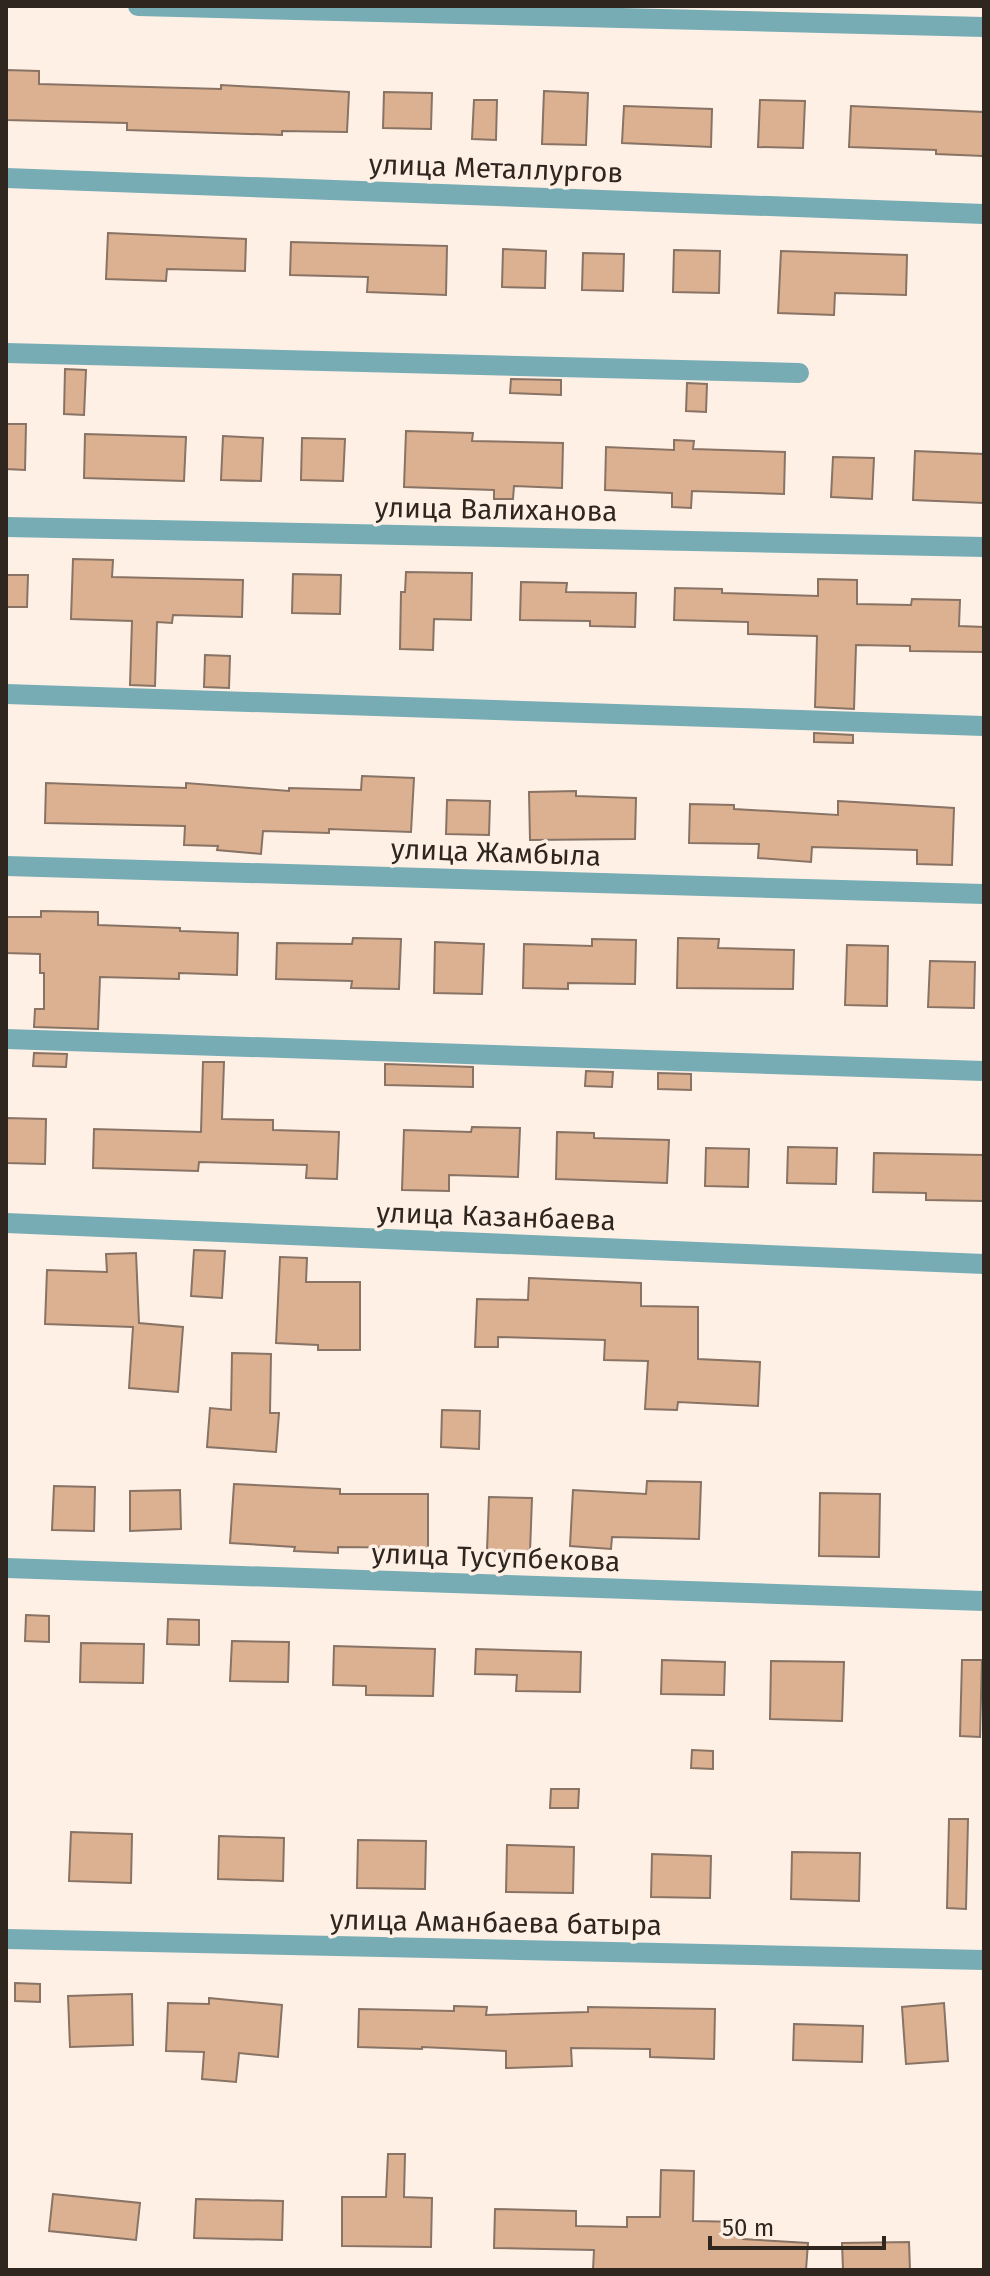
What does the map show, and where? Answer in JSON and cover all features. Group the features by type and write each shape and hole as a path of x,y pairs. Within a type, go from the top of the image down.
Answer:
{"street":[{"path":"138,6 984,27"},
{"name":"улица Металлургов","path":"6,178 984,214"},
{"path":"6,353 799,373"},
{"name":"улица Валиханова","path":"6,527 984,547"},
{"path":"6,694 984,726"},
{"name":"улица Жамбыла","path":"6,866 984,894"},
{"path":"6,1039 984,1071"},
{"name":"улица Казанбаева","path":"6,1223 984,1264"},
{"name":"улица Тусупбекова","path":"6,1568 984,1601"},
{"name":"улица Аманбаева батыра","path":"6,1939 984,1960"}],"building":[{"path":"6,70 39,71 39,84 221,89 221,85 349,92 347,132 282,131 282,135 127,130 127,123 6,120"},
{"path":"544,91 588,93 586,145 542,144"},
{"path":"384,92 432,93 431,129 383,128"},
{"path":"474,100 497,100 496,140 472,139"},
{"path":"760,100 805,101 803,148 758,147"},
{"path":"624,106 712,109 711,147 622,143"},
{"path":"851,106 984,112 983,156 936,154 936,150 849,147"},
{"path":"108,233 246,239 245,271 167,269 166,281 106,279"},
{"path":"291,242 447,246 446,295 367,292 368,277 290,275"},
{"path":"503,249 546,251 545,288 502,287"},
{"path":"674,250 720,251 719,293 673,292"},
{"path":"781,251 907,255 906,295 835,293 834,315 778,313"},
{"path":"583,253 624,254 623,291 582,290"},
{"path":"65,369 86,370 84,415 64,414"},
{"path":"511,379 561,380 561,395 510,393"},
{"path":"687,383 707,384 706,412 686,411"},
{"path":"6,424 26,424 25,470 6,469"},
{"path":"406,431 473,433 472,441 563,443 562,488 514,486 513,499 494,499 494,490 404,487"},
{"path":"85,434 186,437 184,481 84,478"},
{"path":"223,436 263,438 261,481 221,480"},
{"path":"302,438 345,439 343,481 301,480"},
{"path":"674,440 694,441 693,449 785,452 784,494 692,491 691,508 672,507 672,493 605,490 606,447 674,450"},
{"path":"915,451 984,454 984,503 913,500"},
{"path":"833,457 874,458 872,499 831,497"},
{"path":"73,559 113,560 112,577 243,580 242,617 173,615 172,623 157,622 155,686 130,685 132,621 71,619"},
{"path":"406,572 472,573 471,620 434,619 433,650 400,649 401,592 405,592"},
{"path":"293,574 341,575 340,614 292,613"},
{"path":"6,575 28,575 27,607 6,607"},
{"path":"818,579 857,580 857,604 911,605 912,599 960,600 959,626 984,627 984,652 910,651 910,646 856,645 854,709 815,707 817,636 748,634 748,622 674,620 675,588 818,596"},
{"path":"521,582 567,583 566,592 636,593 635,627 590,626 590,621 520,620"},
{"path":"205,655 230,656 229,688 204,687"},
{"path":"814,733 853,735 853,743 814,742"},
{"path":"362,776 414,778 411,832 329,829 329,833 263,831 261,854 217,850 218,846 184,845 185,826 45,823 46,783 186,788 186,783 289,791 289,788 361,790"},
{"path":"576,791 576,796 636,798 635,839 530,840 529,792"},
{"path":"447,800 490,801 489,835 446,834"},
{"path":"838,801 954,808 952,865 917,864 917,850 812,847 811,862 758,858 759,844 689,843 690,804 838,815"},
{"path":"41,911 98,912 98,925 238,933 237,975 179,973 179,979 100,977 98,1029 34,1027 35,1009 44,1009 44,973 40,973 40,954 6,953 6,917 41,917"},
{"path":"353,938 401,939 399,989 351,988 352,981 276,979 277,943 352,944"},
{"path":"678,938 719,939 718,948 794,950 793,989 677,988"},
{"path":"592,939 636,940 635,984 568,983 568,989 523,988 524,944 592,946"},
{"path":"435,942 484,944 482,994 434,993"},
{"path":"847,945 888,946 887,1006 845,1005"},
{"path":"930,961 975,962 974,1008 928,1007"},
{"path":"34,1053 67,1054 66,1067 33,1066"},
{"path":"203,1062 224,1062 222,1119 273,1120 273,1130 339,1132 337,1179 306,1178 307,1165 199,1162 198,1171 93,1168 94,1129 201,1132"},
{"path":"385,1064 473,1067 473,1087 385,1085"},
{"path":"586,1071 613,1072 612,1087 585,1086"},
{"path":"658,1073 691,1074 691,1090 658,1089"},
{"path":"6,1118 46,1119 45,1164 6,1163"},
{"path":"472,1127 520,1128 518,1177 449,1175 449,1191 402,1190 404,1130 471,1132"},
{"path":"557,1132 594,1133 594,1138 669,1140 667,1183 556,1179"},
{"path":"788,1147 837,1148 836,1184 787,1183"},
{"path":"706,1148 749,1149 748,1187 705,1186"},
{"path":"874,1153 984,1155 984,1201 926,1200 926,1193 873,1192"},
{"path":"194,1250 225,1251 222,1298 191,1296"},
{"path":"136,1253 139,1323 183,1327 178,1392 129,1388 133,1327 45,1324 47,1270 107,1272 106,1254"},
{"path":"280,1257 307,1258 306,1282 360,1282 360,1350 318,1350 318,1345 276,1343"},
{"path":"529,1278 641,1283 641,1306 698,1307 698,1359 760,1362 758,1406 678,1402 677,1410 645,1409 648,1361 604,1360 605,1340 498,1337 498,1347 475,1347 477,1299 528,1300"},
{"path":"232,1353 271,1354 270,1413 279,1413 276,1452 207,1447 210,1408 231,1410"},
{"path":"442,1410 480,1411 479,1449 441,1447"},
{"path":"647,1481 701,1482 699,1539 612,1537 611,1549 570,1546 573,1490 646,1494"},
{"path":"234,1484 340,1489 340,1494 428,1494 428,1548 338,1547 338,1553 230,1543"},
{"path":"54,1486 95,1487 94,1531 52,1530"},
{"path":"180,1490 181,1529 130,1531 130,1491"},
{"path":"820,1493 880,1494 879,1557 819,1556"},
{"path":"489,1497 532,1498 530,1552 487,1551"},
{"path":"26,1615 49,1616 49,1642 25,1641"},
{"path":"168,1619 199,1620 199,1645 167,1644"},
{"path":"232,1641 289,1642 288,1682 230,1681"},
{"path":"81,1643 144,1644 143,1683 80,1682"},
{"path":"334,1646 435,1649 433,1696 366,1695 366,1686 333,1685"},
{"path":"476,1649 581,1652 580,1692 516,1691 517,1675 475,1674"},
{"path":"662,1660 725,1662 724,1695 661,1694"},
{"path":"962,1660 982,1660 980,1737 960,1736"},
{"path":"771,1661 844,1662 842,1721 770,1719"},
{"path":"692,1750 713,1751 713,1769 691,1768"},
{"path":"551,1789 579,1789 578,1808 550,1808"},
{"path":"949,1819 968,1819 966,1909 947,1908"},
{"path":"71,1832 132,1834 131,1883 69,1881"},
{"path":"219,1836 284,1838 283,1881 218,1879"},
{"path":"358,1840 426,1841 425,1889 357,1888"},
{"path":"507,1845 574,1847 573,1893 506,1892"},
{"path":"792,1852 860,1853 859,1901 791,1899"},
{"path":"652,1854 711,1856 710,1898 651,1897"},
{"path":"15,1983 40,1984 40,2002 15,2001"},
{"path":"132,1994 133,2045 70,2047 68,1996"},
{"path":"209,1998 282,2005 278,2057 239,2053 236,2082 202,2079 204,2052 166,2051 168,2003 209,2004"},
{"path":"944,2003 948,2061 906,2064 902,2007"},
{"path":"454,2006 487,2007 486,2015 588,2012 588,2007 715,2009 714,2059 650,2057 650,2049 571,2048 572,2066 506,2068 506,2051 358,2047 359,2009 454,2011"},
{"path":"794,2024 863,2026 862,2062 793,2060"},
{"path":"388,2154 405,2154 404,2197 432,2198 431,2247 342,2246 342,2197 386,2197"},
{"path":"661,2170 694,2171 693,2221 743,2222 743,2239 808,2243 806,2270 593,2270 594,2250 494,2248 495,2209 576,2211 576,2226 627,2227 627,2217 660,2217"},
{"path":"53,2194 140,2203 136,2240 49,2231"},
{"path":"196,2199 283,2201 282,2240 194,2238"},
{"path":"909,2242 910,2270 843,2270 842,2243"}]}
